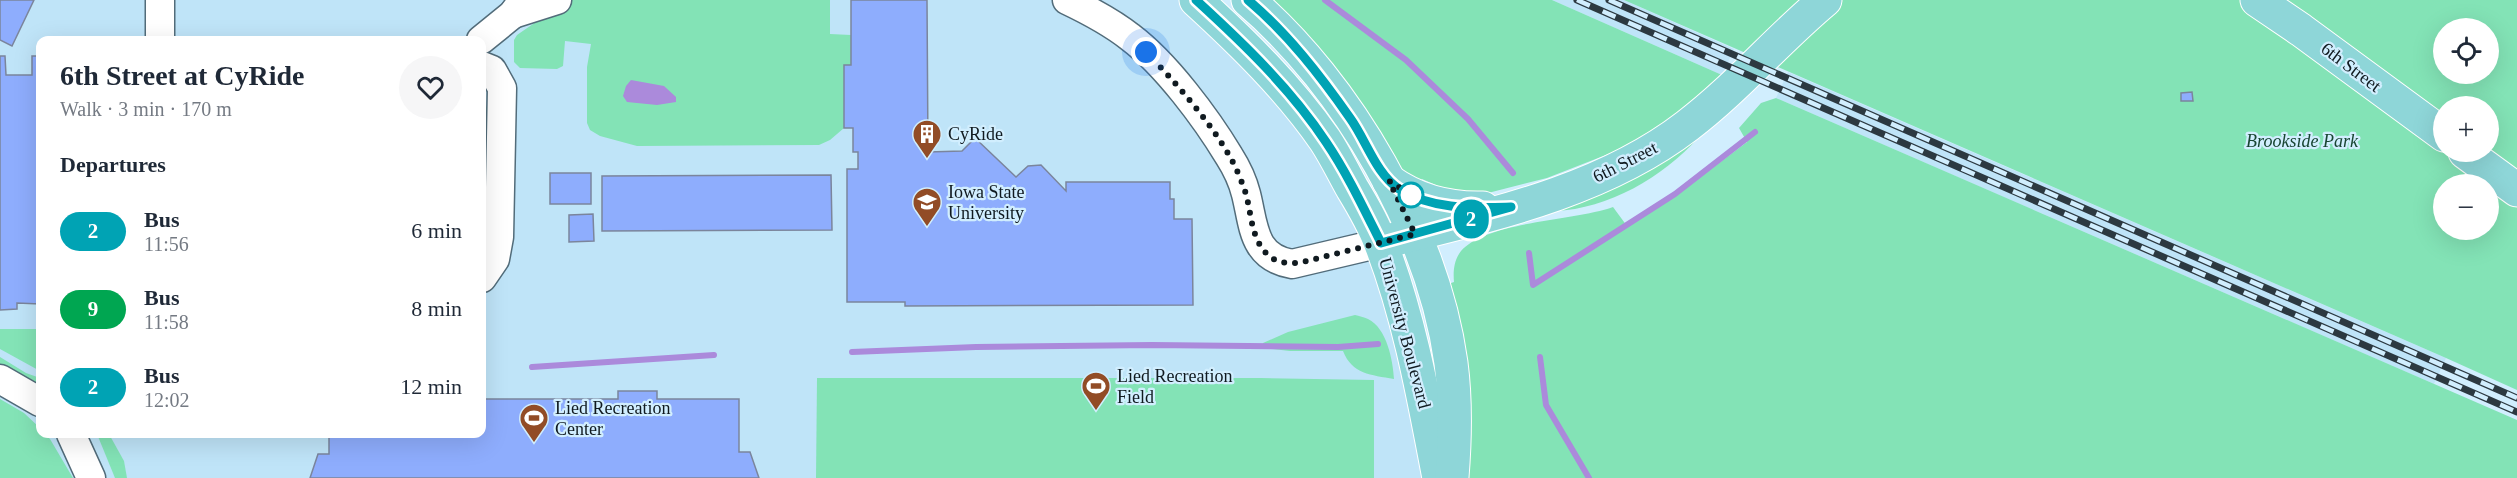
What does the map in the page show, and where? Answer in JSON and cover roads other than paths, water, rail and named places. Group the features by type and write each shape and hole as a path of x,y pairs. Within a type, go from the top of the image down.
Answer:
{"main road":[{"name":"University Boulevard","path":"1196,0 1298,104 1326,142 1381,243 1417,366 1439,478"},
{"name":"University Boulevard","path":"1248,0 1285,35 1332,92 1389,181 1415,234 1445,332 1451,364 1455,409 1452,478"},
{"name":"6th Street","path":"1381,243 1570,188 1648,153 1721,99 1825,0"},
{"name":"6th Street","path":"2257,0 2433,127"},
{"path":"2479,162 2517,190"},
{"path":"1389,181 1417,198 1437,204 1464,208 1511,207"}],"street":[{"path":"160,0 160,36"},
{"path":"485,36 518,7 557,0"},
{"path":"1067,0 1090,11 1131,37 1177,83 1230,157 1245,192 1251,225 1268,255 1278,261 1292,264 1381,243"},
{"path":"486,68 492,70 502,88 499,237 495,259 486,272"},
{"path":"0,379 36,400"},
{"path":"73,438 91,478"}],"waterway":[{"path":"1325,0 1406,60 1468,119 1513,173"},
{"path":"1529,253 1533,285 1675,194 1755,132"},
{"path":"852,352 976,347 1152,345 1338,347 1378,344"},
{"path":"532,367 714,355"},
{"path":"1540,357 1546,405 1589,478"}],"railway":[{"path":"1577,0 2517,412"},
{"path":"1609,0 2517,398"}],"place":[{"name":"CyRide","path":"927,160"},
{"name":"Iowa State University","path":"927,228"},
{"name":"Lied Recreation Field","path":"1096,412"},
{"name":"Lied Recreation Center","path":"534,444"}],"park label":[{"name":"Brookside Park","path":"2302,141"}]}
